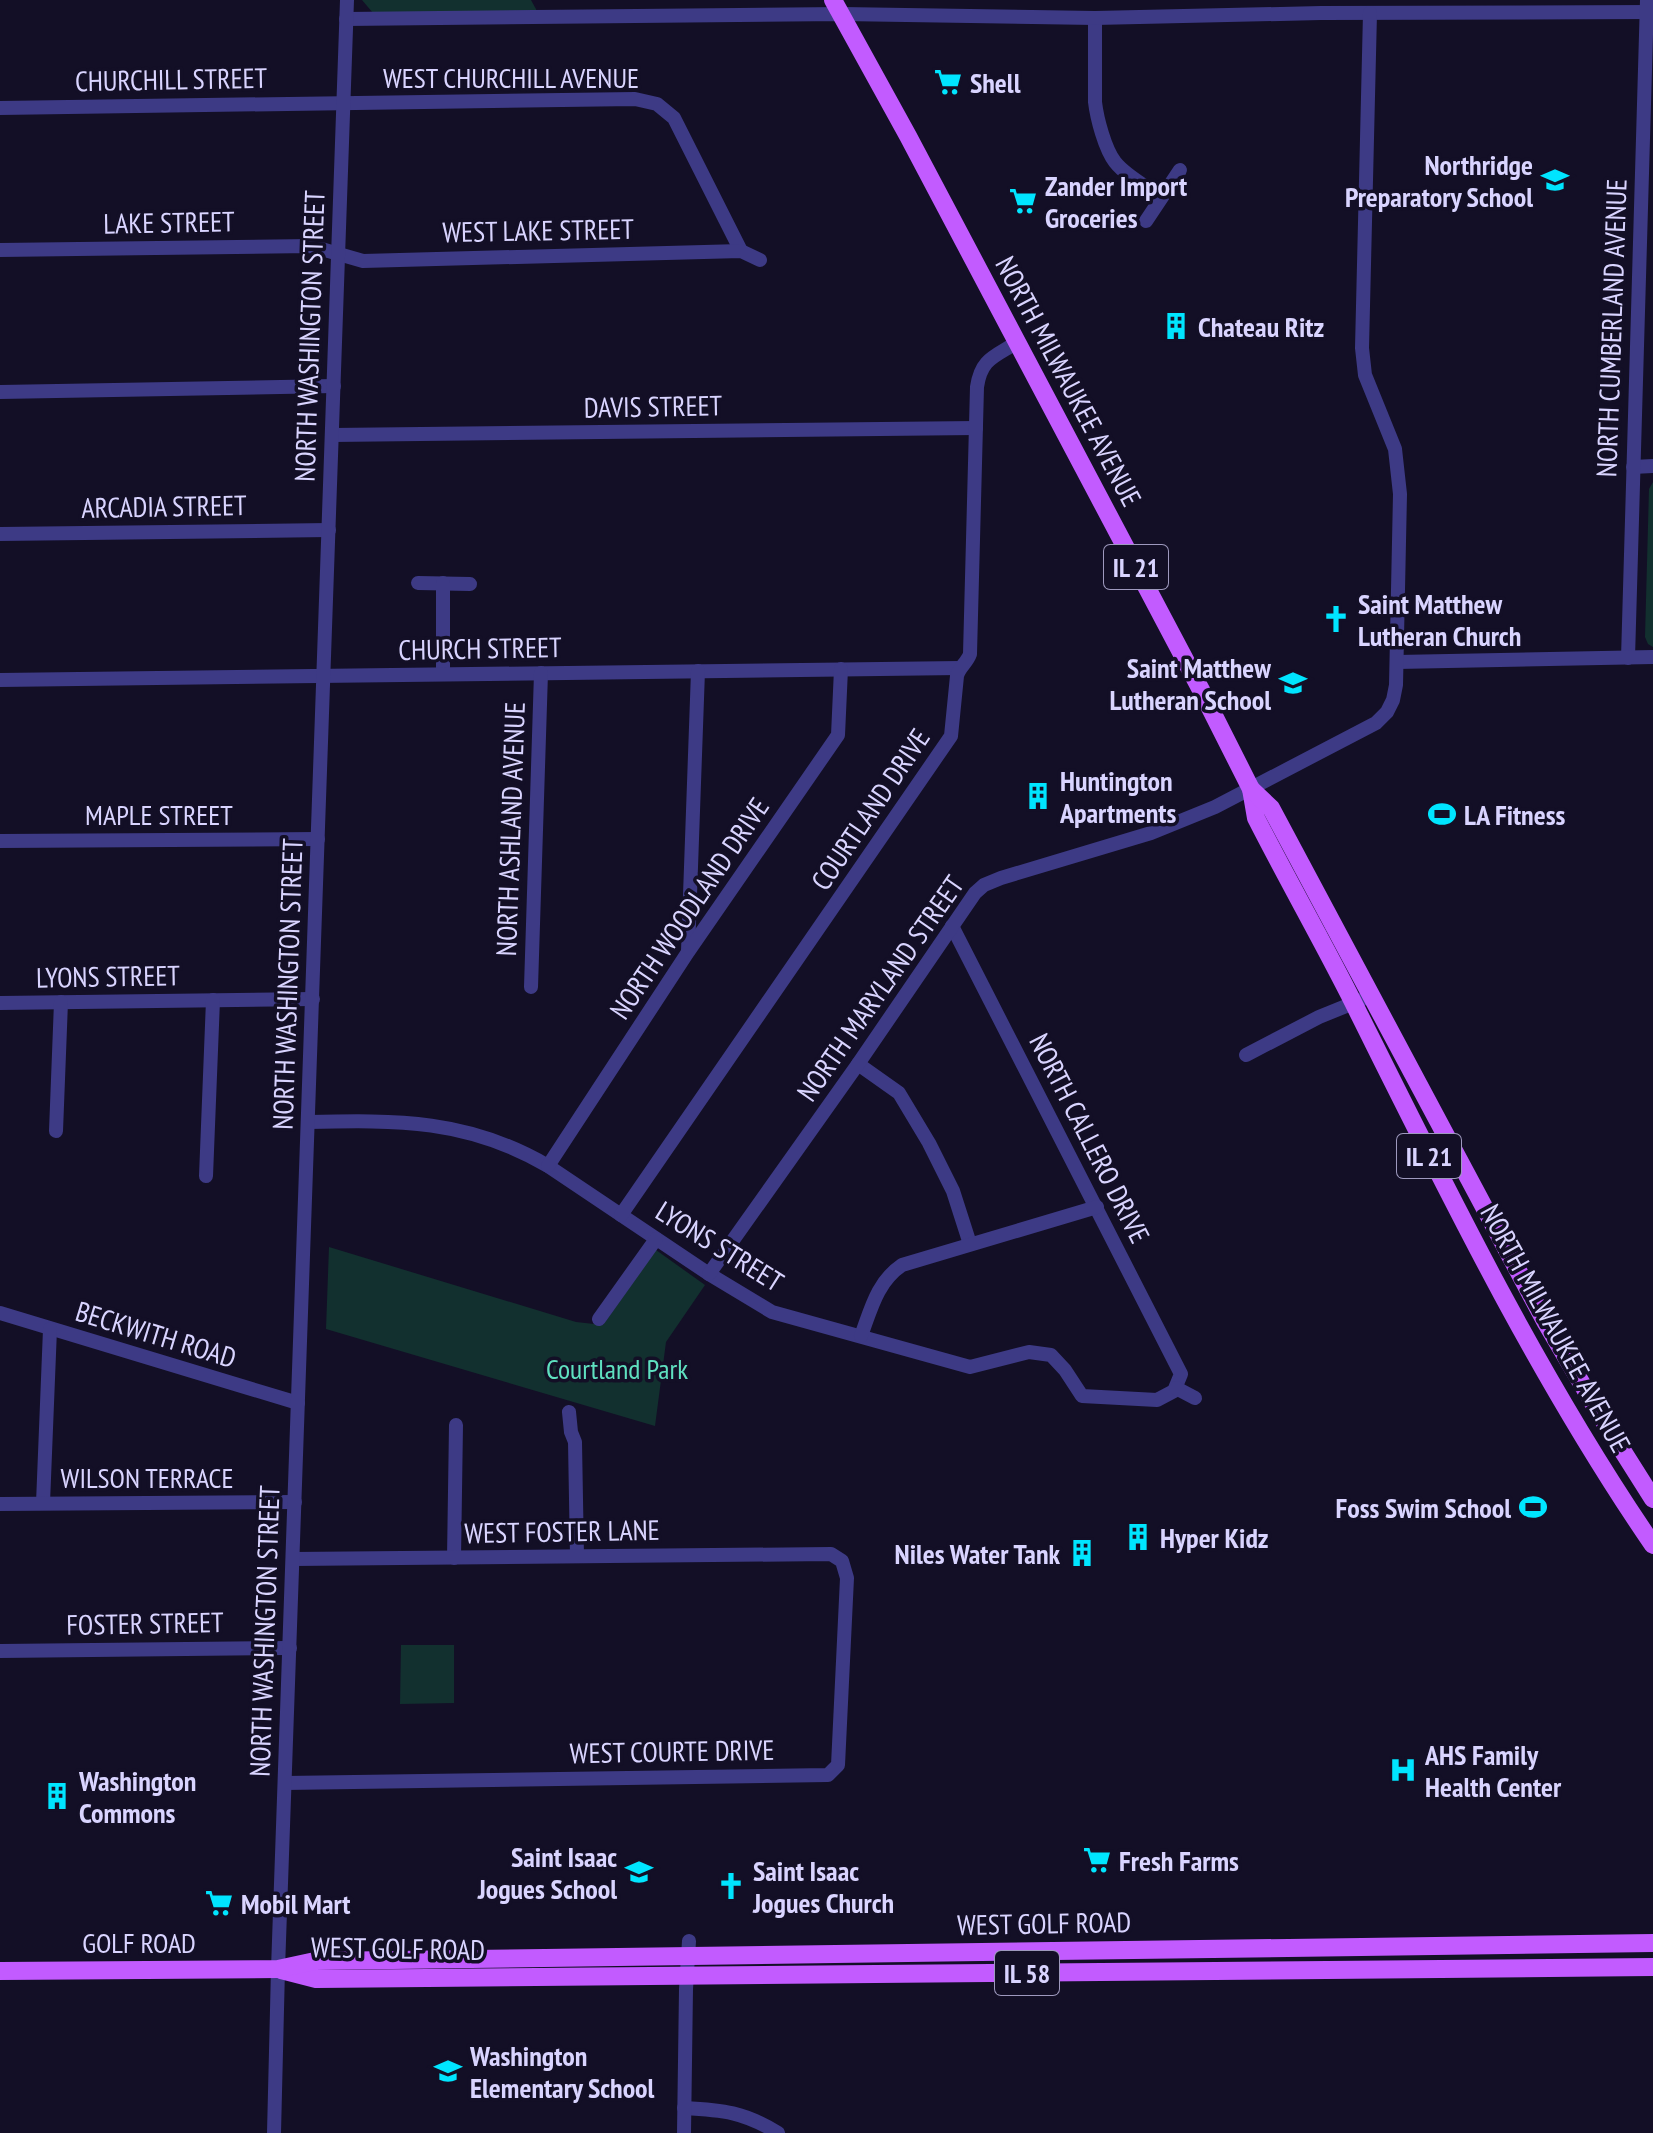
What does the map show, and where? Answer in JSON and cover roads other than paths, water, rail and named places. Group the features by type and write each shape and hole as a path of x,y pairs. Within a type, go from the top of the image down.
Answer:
{"main road":[{"name":"NORTH MILWAUKEE AVENUE","path":"838,7 1189,667 1251,789 1256,818 1525,1339 1584,1439 1653,1545"},
{"name":"NORTH MILWAUKEE AVENUE","path":"1251,789 1271,808 1546,1323 1653,1499"},
{"name":"WEST GOLF ROAD","path":"278,1969 316,1979 688,1957 1653,1943"},
{"name":"WEST GOLF ROAD","path":"688,1957 1653,1967"},
{"name":"GOLF ROAD","path":"0,1971 278,1969"}],"street":[{"name":"NORTH WASHINGTON STREET","path":"274,2133 347,0"},
{"path":"994,17 995,0"},
{"path":"346,19 838,7 994,17 1095,18 1321,6 1370,13 1649,8"},
{"name":"NORTH CUMBERLAND AVENUE","path":"1628,658 1649,8"},
{"name":"NORTH MARYLAND STREET","path":"709,1274 975,893 992,881 1162,829 1204,812 1376,723 1387,712 1393,700 1397,662 1401,509 1395,449 1365,375 1362,348 1370,13"},
{"path":"1095,18 1095,102 1111,155 1120,168 1161,197"},
{"name":"WEST CHURCHILL AVENUE","path":"343,102 635,99 657,104 674,118 741,251"},
{"name":"CHURCHILL STREET","path":"0,108 343,102"},
{"path":"1146,221 1180,170"},
{"name":"LAKE STREET","path":"0,250 311,246 338,253"},
{"path":"741,251 760,260"},
{"name":"WEST LAKE STREET","path":"338,253 363,261 741,251"},
{"name":"COURTLAND DRIVE","path":"621,1215 951,736 957,676 970,654 979,374 984,364 1016,343"},
{"path":"0,392 334,386"},
{"name":"DAVIS STREET","path":"332,435 976,428"},
{"path":"1633,467 1653,466"},
{"name":"ARCADIA STREET","path":"0,534 329,530"},
{"path":"418,583 470,584"},
{"path":"443,583 443,674"},
{"path":"1397,662 1653,657"},
{"name":"CHURCH STREET","path":"0,680 960,668"},
{"name":"NORTH WOODLAND DRIVE","path":"548,1166 688,952 838,735 841,669"},
{"path":"688,952 698,671"},
{"name":"NORTH ASHLAND AVENUE","path":"531,987 541,673"},
{"name":"MAPLE STREET","path":"0,841 318,839"},
{"name":"NORTH CALLERO DRIVE","path":"952,926 1097,1207 1179,1381"},
{"path":"1246,1055 1319,1017 1372,997"},
{"name":"LYONS STREET","path":"0,1003 313,999"},
{"path":"206,1176 213,1000"},
{"path":"56,1131 61,1002"},
{"path":"858,1064 899,1093 953,1191 970,1244"},
{"name":"LYONS STREET","path":"308,1122 375,1121 436,1125 520,1150 772,1312 970,1367 1029,1352 1051,1355 1082,1396 1157,1400 1174,1391 1179,1381"},
{"path":"861,1336 877,1291 890,1273 902,1265 1097,1207"},
{"path":"599,1319 656,1239"},
{"name":"BECKWITH ROAD","path":"0,1313 298,1403"},
{"path":"43,1503 50,1329"},
{"path":"1179,1381 1195,1398"},
{"path":"569,1412 575,1442 577,1556"},
{"path":"454,1558 456,1425"},
{"name":"WILSON TERRACE","path":"0,1504 295,1502"},
{"name":"WEST FOSTER LANE","path":"293,1559 831,1554"},
{"name":"WEST COURTE DRIVE","path":"285,1783 828,1775 838,1765 847,1578 842,1561 831,1554"},
{"name":"FOSTER STREET","path":"0,1651 290,1648"},
{"path":"684,2133 688,1957"},
{"path":"684,2108 728,2111 762,2123 778,2133"}],"place":[{"name":"Shell","path":"948,82"},
{"name":"Northridge Preparatory School","path":"1555,180"},
{"name":"Zander Import Groceries","path":"1023,201"},
{"name":"Chateau Ritz","path":"1176,326"},
{"name":"Saint Matthew Lutheran Church","path":"1336,619"},
{"name":"Saint Matthew Lutheran School","path":"1293,683"},
{"name":"Huntington Apartments","path":"1038,796"},
{"name":"LA Fitness","path":"1442,814"},
{"name":"Foss Swim School","path":"1533,1507"},
{"name":"Hyper Kidz","path":"1138,1537"},
{"name":"Niles Water Tank","path":"1082,1553"},
{"name":"AHS Family Health Center","path":"1403,1770"},
{"name":"Washington Commons","path":"57,1796"},
{"name":"Fresh Farms","path":"1097,1860"},
{"name":"Saint Isaac Jogues School","path":"639,1872"},
{"name":"Saint Isaac Jogues Church","path":"731,1886"},
{"name":"Mobil Mart","path":"219,1903"},
{"name":"Washington Elementary School","path":"448,2071"}],"park label":[{"name":"Courtland Park","path":"617,1368"}]}
